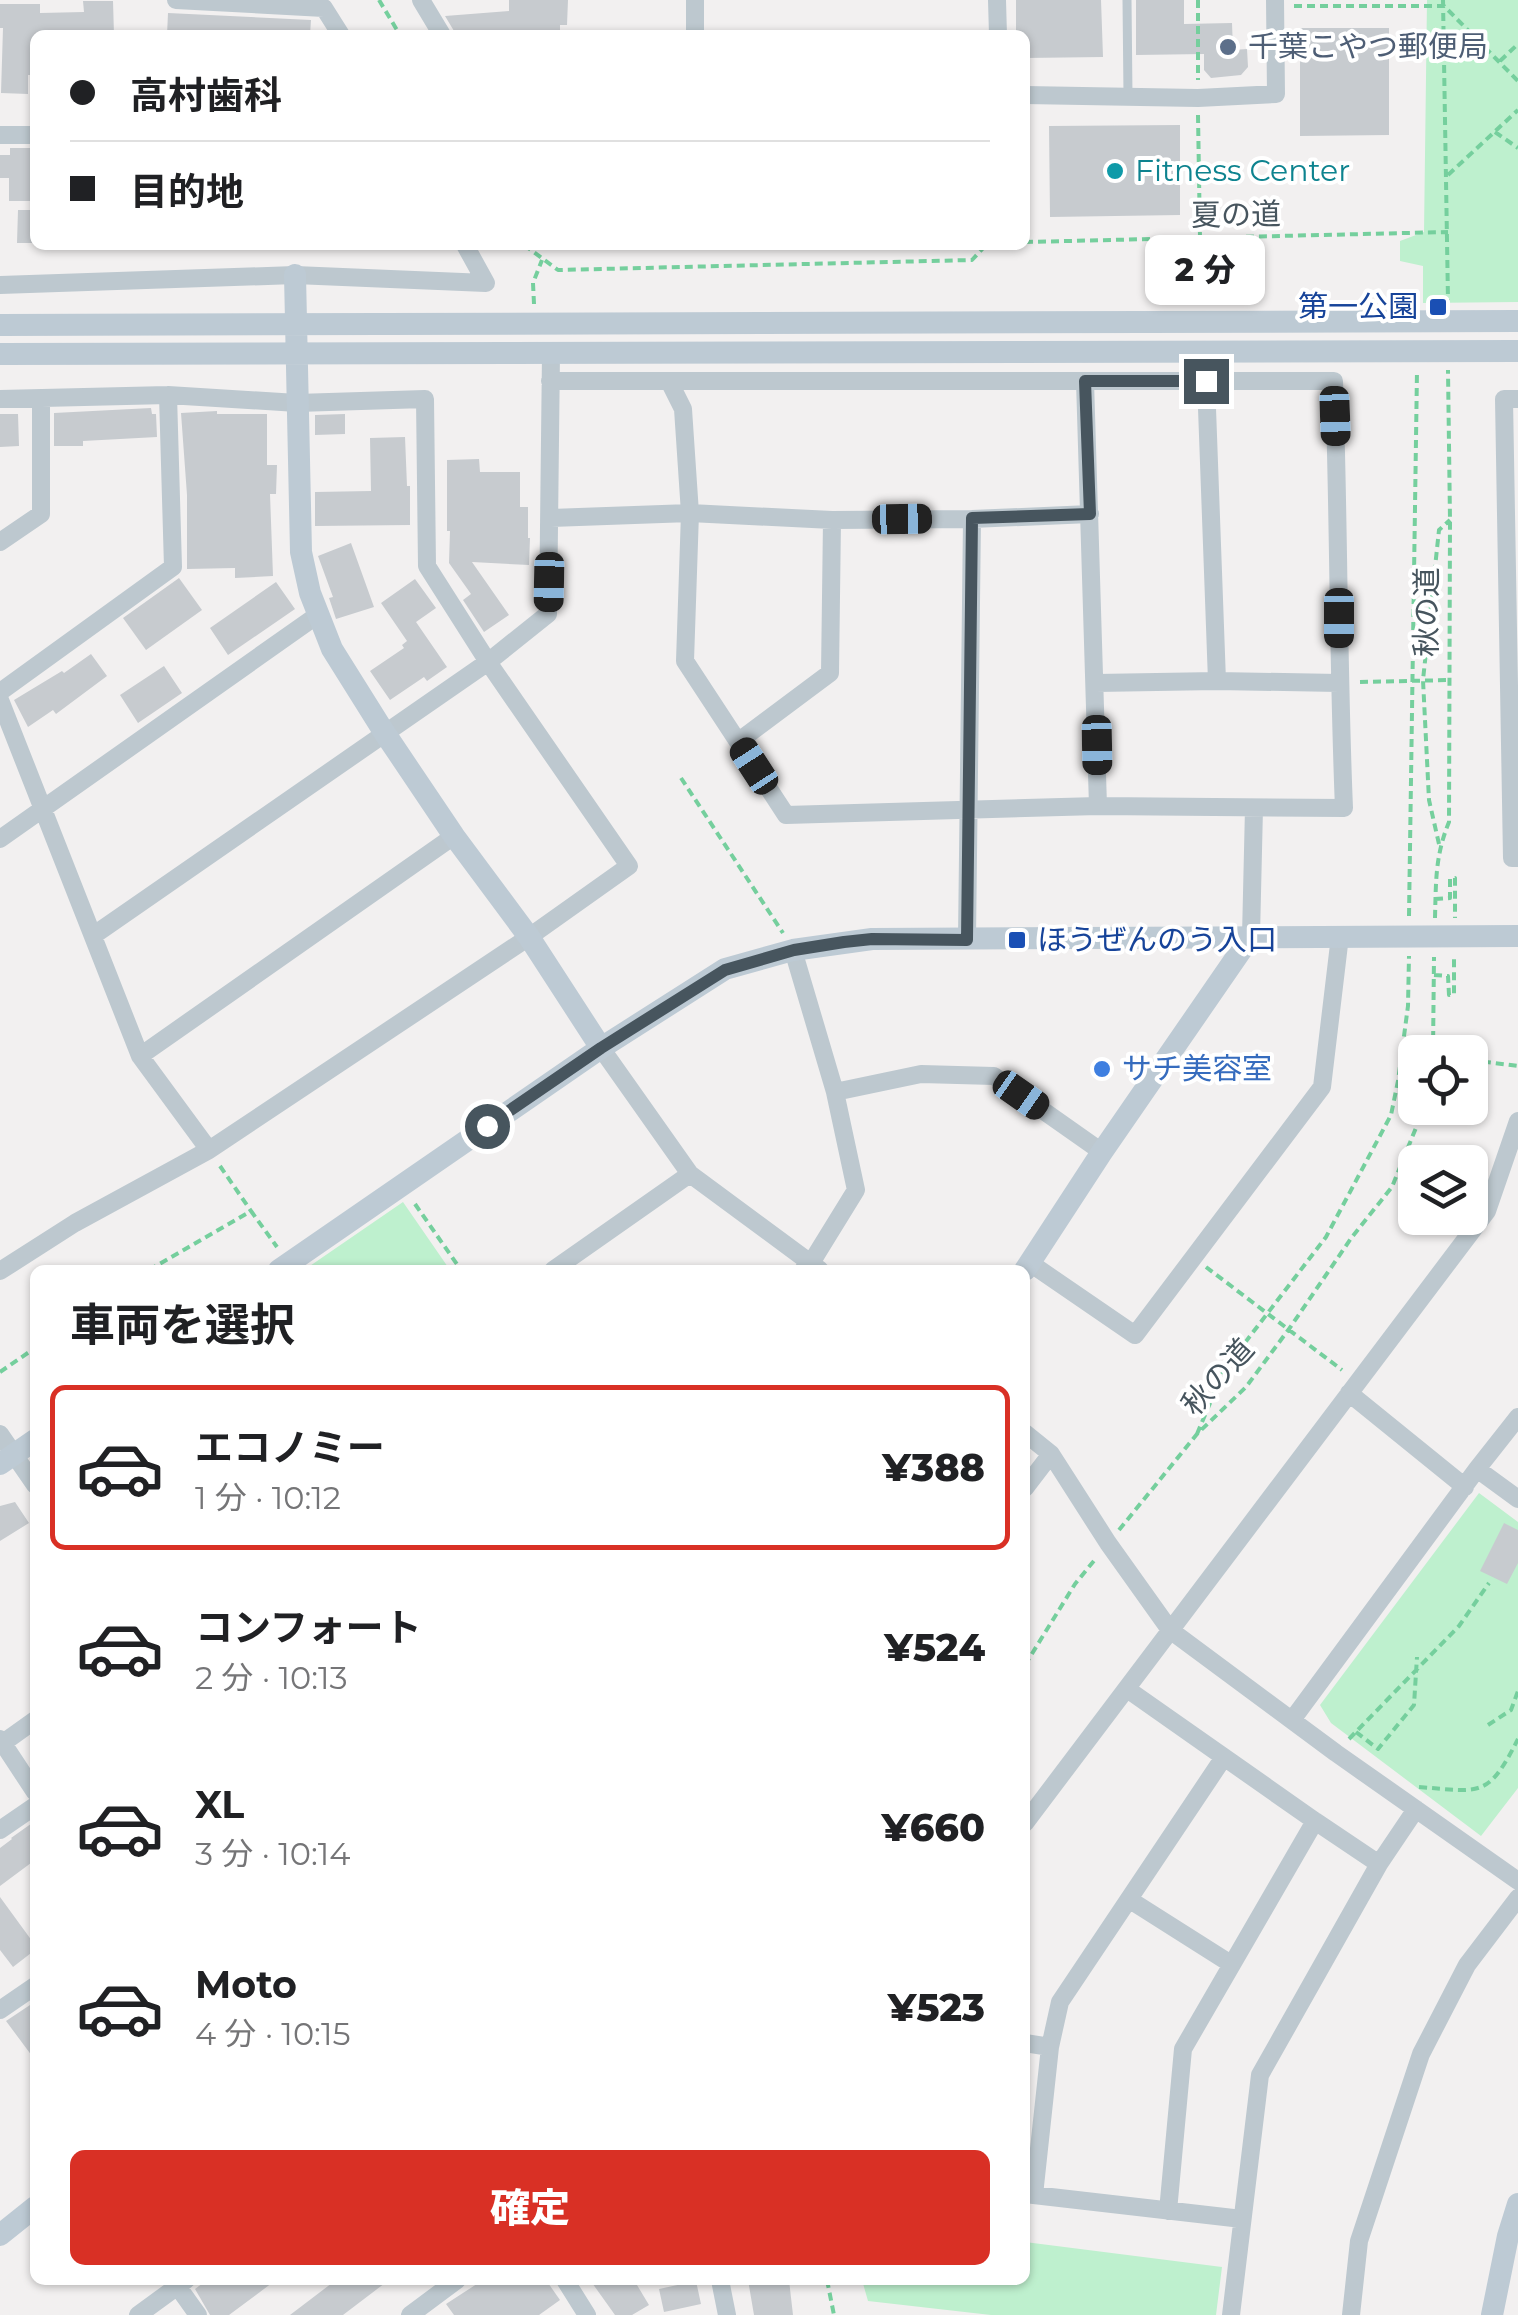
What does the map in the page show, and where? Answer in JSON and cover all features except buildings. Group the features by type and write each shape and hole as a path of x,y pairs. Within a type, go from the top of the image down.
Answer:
{"street":[{"path":"176,0 324,8 338,30"},
{"path":"421,0 439,30"},
{"path":"695,0 695,30"},
{"path":"997,0 998,30"},
{"path":"1030,95 1198,98 1276,94 1275,3"},
{"path":"0,135 30,135"},
{"path":"0,286 295,275 486,283 468,250"},
{"path":"295,275 301,552 310,593 332,648 454,836 529,937 690,1174 807,1265"},
{"path":"0,325 1518,321"},
{"path":"0,354 1518,352"},
{"path":"94,935 488,662 548,614 551,353"},
{"path":"550,381 669,381 1334,381 1344,808 1098,806 786,815 685,661 690,512 683,410 669,381"},
{"path":"1085,381 1098,806"},
{"path":"1206,381 1217,681"},
{"path":"0,692 172,567 168,395"},
{"path":"0,399 168,395 297,403 424,399 426,566 629,866 209,1150 75,1222 0,1271"},
{"path":"0,542 41,514 41,398"},
{"path":"1518,399 1504,399 1512,520 1512,858 1518,858"},
{"path":"551,518 690,512 832,520 1090,514"},
{"path":"967,940 972,518"},
{"path":"739,741 830,673 832,520"},
{"path":"0,840 319,614"},
{"path":"1096,683 1339,683"},
{"path":"0,700 140,1056 209,1150"},
{"path":"1029,1265 1251,936 1254,808"},
{"path":"140,1056 454,836"},
{"path":"1030,1268 1136,1335 1322,1087 1340,936"},
{"path":"284,1265 601,1048 725,970 794,950 872,939 1518,936"},
{"path":"794,950 835,1092 856,1190 813,1265"},
{"path":"835,1092 921,1074 994,1076 1102,1152"},
{"path":"1030,1815 1486,1211 1518,1121"},
{"path":"560,1265 690,1174"},
{"path":"1353,1387 1465,1487"},
{"path":"1292,1720 1518,1417"},
{"path":"0,1434 7,1460 30,1481"},
{"path":"1030,1437 1051,1454 1170,1630 1518,1881"},
{"path":"7,1460 30,1444"},
{"path":"1030,1481 1051,1454"},
{"path":"1477,1468 1518,1499"},
{"path":"1127,1689 1379,1864"},
{"path":"30,1723 2,1741 30,1784"},
{"path":"1030,2187 1060,2002 1224,1757"},
{"path":"1231,2315 1260,2075 1411,1806"},
{"path":"0,1830 30,1809"},
{"path":"1168,2210 1183,2049 1315,1821"},
{"path":"1351,2315 1359,2241 1421,2054 1467,1965 1518,1898"},
{"path":"1130,1900 1231,1964"},
{"path":"0,2010 30,1989"},
{"path":"1030,2044 1050,2047"},
{"path":"1030,2194 1242,2220"},
{"path":"1492,2315 1518,2204"},
{"path":"0,2236 30,2211"},
{"path":"138,2315 175,2285"},
{"path":"181,2285 198,2315"},
{"path":"410,2315 450,2285"},
{"path":"568,2285 587,2315"},
{"path":"721,2285 727,2315"}],"lane":[{"path":"1126,0 1128,96"}],"path":[{"path":"379,0 397,30"},
{"path":"1275,3 1444,3 1518,81"},
{"path":"1444,3 1448,244"},
{"path":"1499,62 1518,44"},
{"path":"1446,176 1518,110"},
{"path":"1494,132 1518,148"},
{"name":"夏の道","path":"1030,242 1448,232"},
{"path":"531,250 558,270 972,260 981,250"},
{"path":"534,324 533,283 543,258"},
{"path":"1197,1434 1224,1370 1326,1237 1391,1115 1398,1082 1408,1006 1417,351"},
{"name":"秋の道","path":"1436,874 1440,846 1450,822 1448,408"},
{"path":"1440,846 1430,800 1423,680 1440,530 1450,520"},
{"path":"1339,683 1450,680"},
{"path":"681,778 794,950"},
{"path":"1434,975 1448,976 1449,995 1454,994 1455,878 1450,879 1450,898 1436,899"},
{"path":"1433,1035 1434,1002"},
{"path":"1488,1062 1518,1066"},
{"name":"秋の道","path":"1030,1657 1075,1584 1197,1434 1246,1387 1290,1329 1352,1237 1392,1188 1417,1125"},
{"path":"209,1150 282,1265"},
{"path":"402,1185 458,1265"},
{"path":"157,1265 251,1211"},
{"path":"1194,1258 1290,1329 1353,1387"},
{"path":"0,1372 30,1351"},
{"path":"1336,1753 1458,1626 1489,1583"},
{"path":"1356,1732 1378,1750 1414,1705 1417,1657"},
{"path":"1488,1725 1511,1710 1518,1691"},
{"path":"1511,1710 1518,1714"},
{"path":"1411,1806 1418,1787 1468,1791 1484,1787 1501,1772 1518,1738"},
{"path":"828,2285 834,2315"}],"green space":[{"path":"1427,0 1518,0 1518,302 1423,303 1423,266 1400,261 1400,241 1424,232"},
{"path":"403,1202 447,1265 311,1265"},
{"path":"1479,1493 1518,1522 1518,1788 1481,1836 1331,1723 1320,1705"},
{"path":"1030,2243 1222,2267 1216,2315 991,2315 868,2301 863,2285 1030,2285"}],"place":[{"name":"千葉こやつ郵便局","path":"1228,47"},
{"name":"Fitness Center","path":"1115,171"},
{"name":"第一公園","path":"1438,307"},
{"name":"ほうぜんのう入口","path":"1017,940"},
{"name":"サチ美容室","path":"1102,1069"}],"route":[{"path":"487,1126 725,970 794,950 844,942 967,940 972,518 1090,514 1085,381 1206,381"}]}
